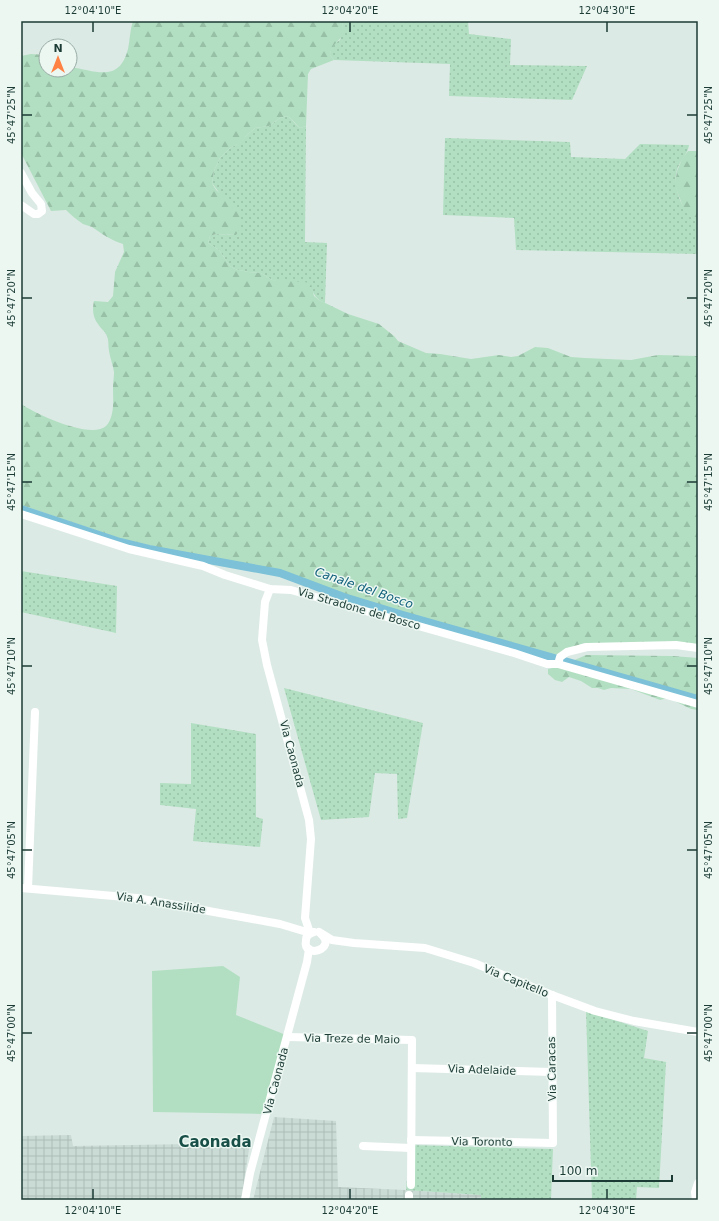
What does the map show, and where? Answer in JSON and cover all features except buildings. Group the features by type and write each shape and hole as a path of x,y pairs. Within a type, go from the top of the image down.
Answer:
{"street":[{"path":"21,172 32,193 41,204 42,211 38,214 34,214 21,205"},
{"name":"Via Stradone del Bosco","path":"21,514 128,550 203,566 270,589 291,590 514,653 546,664 559,661 698,704"},
{"name":"Via Caonada","path":"270,589 266,602 262,640 267,665 309,820 311,839 305,918 314,932 323,936 325,940 322,949 317,951 307,962"},
{"path":"559,661 567,652 587,647 676,645 698,648"},
{"path":"24,888 35,712"},
{"name":"Via A. Anassilide","path":"24,888 137,898 280,924 299,930 314,932"},
{"path":"299,930 304,937 307,947 313,951 317,951"},
{"name":"Via Caonada","path":"245,1200 250,1173 288,1038 307,962 307,936 314,932"},
{"name":"Via Capitello","path":"314,932 332,940 425,948 474,963 595,1011 634,1022 698,1032"},
{"path":"324,945 332,940"},
{"name":"Via Caracas","path":"552,995 553,1143"},
{"name":"Via Treze de Maio","path":"288,1038 412,1040 411,1185"},
{"name":"Via Adelaide","path":"412,1068 552,1072"},
{"name":"Via Toronto","path":"363,1146 411,1144 553,1143"},
{"path":"696,1200 698,1183"}],"shaded area":[{"path":"274,1117 336,1121 338,1187 481,1195 481,1200 253,1200"},
{"path":"71,1135 73,1146 250,1143 241,1200 21,1200 21,1136"}],"green space":[{"path":"133,21 342,21 343,33 334,45 330,55 334,60 311,69 308,74 306,126 300,128 287,116 280,118 269,126 255,128 242,142 230,148 220,158 214,171 212,183 219,192 228,198 237,208 241,222 236,235 216,234 210,236 208,243 219,250 230,266 235,269 261,273 272,280 305,282 311,284 314,296 319,300 348,314 379,324 398,341 426,353 471,359 499,355 511,357 518,356 535,347 548,348 571,357 585,358 631,360 658,355 698,356 698,646 584,643 550,657 354,600 299,577 269,568 214,560 122,539 21,505 21,404 38,414 76,428 88,430 99,429 106,426 111,418 113,408 114,372 109,354 108,338 95,319 93,307 94,301 108,302 113,296 115,272 124,252 123,244 114,241 92,227 83,224 66,210 51,211 21,153 21,56 38,54 38,78 78,78 78,68 98,72 113,71 119,67 124,60 128,49"},
{"path":"342,21 468,21 469,34 511,39 510,65 587,66 572,100 449,96 450,64 334,60 330,55 330,52 333,46 340,40 343,29"},
{"path":"287,116 300,128 306,126 305,242 327,243 325,303 320,301 314,295 312,290 272,280 261,273 235,269 230,266 219,250 208,243 210,236 216,234 235,235 226,197 220,194 212,183 214,171 220,158 230,148 241,142 255,128 269,126 280,118"},
{"path":"445,138 570,142 571,157 625,159 640,144 689,145 677,170 676,187 682,204 698,225 698,254 516,250 514,218 443,215"},
{"path":"688,151 698,151 698,225 684,209 675,184 677,171 682,159"},
{"path":"21,571 117,586 116,633 21,612"},
{"path":"586,655 673,656 698,658 698,710 691,709 668,698 660,700 631,689 611,688 604,690 592,688 581,681 569,677 562,682 555,680 548,674 548,669 561,666"},
{"path":"284,688 423,723 407,818 398,819 397,774 375,773 369,817 321,820"},
{"path":"191,723 256,734 256,817 263,819 260,847 193,841 196,809 160,805 160,783 191,784"},
{"path":"223,966 240,977 236,1015 286,1035 263,1114 153,1112 152,971"},
{"path":"586,1011 648,1031 644,1058 666,1062 659,1188 637,1187 636,1200 592,1200"},
{"path":"410,1145 553,1149 551,1200 481,1200 481,1195 406,1190"}],"waterway":[{"name":"Canale del Bosco","path":"21,509 120,542 149,549 280,573 344,597 403,615 698,699"}],"district":[{"name":"Caonada","path":"215,1142"}]}
